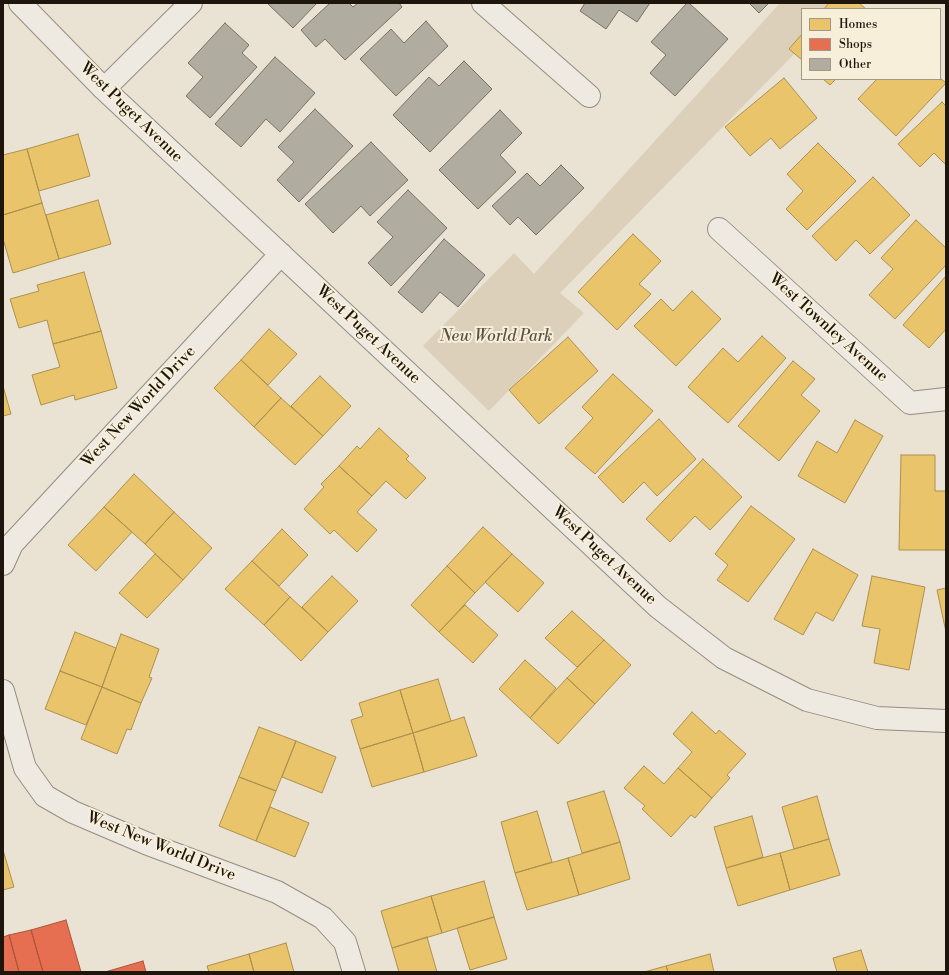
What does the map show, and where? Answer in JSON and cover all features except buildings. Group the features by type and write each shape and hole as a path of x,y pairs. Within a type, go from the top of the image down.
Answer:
{"street":[{"name":"West Puget Avenue","path":"20,3 104,89 658,607 724,658 807,700 877,718 946,721"},
{"path":"104,89 191,3"},
{"path":"483,3 589,96"},
{"name":"West Townley Avenue","path":"719,229 910,403 946,399"},
{"name":"West New World Drive","path":"3,564 12,544 281,254"},
{"name":"West New World Drive","path":"3,691 25,768 45,796 73,812 142,841 277,892 323,918 345,942 354,972"}],"green space":[{"name":"New World Park","path":"780,3 844,3 839,8 801,8 801,47 560,293 584,313 489,411 423,346 514,253 534,274"}]}
